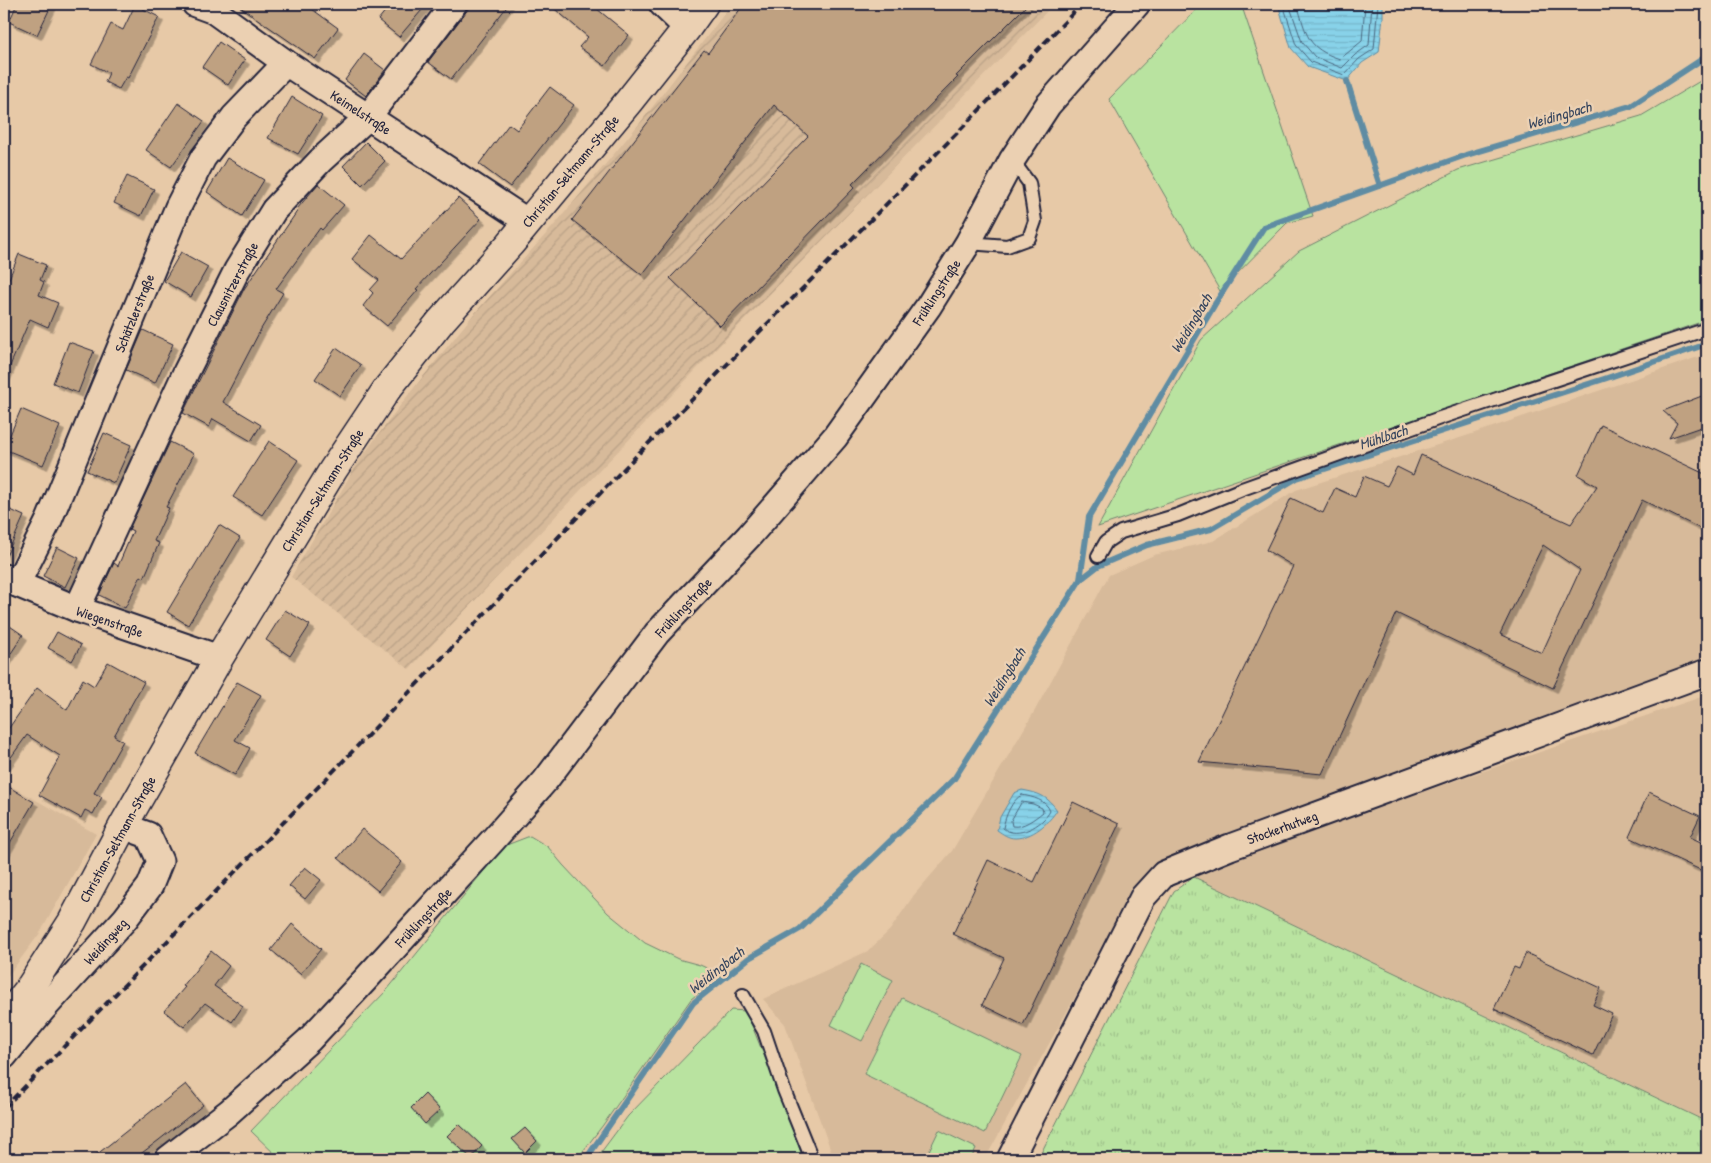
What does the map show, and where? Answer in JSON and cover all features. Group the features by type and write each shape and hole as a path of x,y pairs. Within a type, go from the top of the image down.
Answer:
{"main road":[{"name":"Christian-Seltmann-Straße","path":"4,1021 29,989 72,922 123,826 219,658 333,470 387,388 441,321 528,222 687,28 704,4"}],"street":[{"name":"Clausnitzerstraße","path":"77,609 186,372 237,270 274,210 321,160 368,117 454,4"},
{"path":"662,4 687,28"},
{"name":"Frühlingstraße","path":"168,1159 229,1112 309,1040 494,840 545,781 657,633 749,536 835,437 928,306 968,243 1012,160 1048,105 1137,4"},
{"name":"Keimelstraße","path":"210,6 286,63 528,222"},
{"name":"Schätzlerstraße","path":"10,581 49,520 182,198 203,158 234,117 286,63"},
{"name":"Wiegenstraße","path":"10,581 77,609 219,658"},
{"name":"Stockerhutweg","path":"1010,1159 1143,897 1164,874 1239,843 1707,672"},
{"name":"Weidingweg","path":"4,1056 43,1009 125,919 150,886 160,861 148,835 123,826"}],"lane":[{"path":"968,243 1007,246 1029,238 1036,221 1029,183 1012,160"},
{"path":"1098,556 1106,542 1121,532 1178,515 1242,489 1440,418 1707,329"},
{"path":"743,995 764,1032 784,1090 812,1159"}],"shaded area":[{"path":"732,4 1054,4 718,347 409,669 291,577 358,462 405,399 473,315 556,223 640,123"},
{"path":"1707,354 1707,657 1372,782 1125,907 985,1159 834,1159 785,1024 763,999 868,951 890,930 914,895 952,851 1034,712 1109,575 1154,555 1213,541 1296,490 1469,435"},
{"path":"1707,695 1707,1122 1194,877 1252,850"},
{"path":"4,782 96,834 40,933 4,981"}],"green space":[{"path":"1202,4 1241,4 1313,216 1287,223 1220,291 1109,99"},
{"path":"1707,77 1707,320 1098,527 1201,340 1299,251 1458,170 1641,116"},
{"path":"530,836 548,847 608,913 645,943 678,959 700,965 722,975 691,999 577,1159 280,1159 251,1131 387,990 504,846"},
{"path":"1194,877 1707,1122 1707,1159 1038,1159 1174,891"},
{"path":"861,964 893,980 862,1041 831,1025"},
{"path":"902,998 1022,1056 985,1133 864,1074"},
{"path":"731,1010 746,1011 789,1117 803,1159 596,1159 628,1116"},
{"path":"939,1130 976,1148 971,1159 925,1159"}],"water":[{"path":"1278,4 1383,4 1379,52 1362,63 1347,81 1308,67 1291,48"},
{"path":"1022,790 1042,796 1050,801 1057,810 1045,825 1034,833 1015,838 1006,836 997,830 1000,817 1014,793"}],"building":[{"path":"17,4 52,4 37,35 9,22"},
{"path":"236,4 305,4 338,28 315,59"},
{"path":"391,4 427,4 399,37 378,20"},
{"path":"472,4 509,4 451,79 428,62"},
{"path":"549,4 591,4 629,35 605,66 579,47 588,37"},
{"path":"744,4 1028,4 852,184 855,187 720,326 670,278 808,136 774,105 642,275 572,220 704,50 708,53"},
{"path":"135,5 159,17 128,78 126,77 119,89 105,82 109,73 91,64 111,24 123,30"},
{"path":"219,42 245,60 228,85 202,67"},
{"path":"364,54 385,70 366,96 345,80"},
{"path":"550,87 574,105 510,187 479,164 509,124 517,130"},
{"path":"292,97 322,116 298,154 268,138"},
{"path":"178,103 204,121 171,167 146,150"},
{"path":"366,142 385,161 362,185 343,166"},
{"path":"227,158 264,180 242,216 207,192"},
{"path":"127,176 154,189 141,216 114,203"},
{"path":"318,184 344,205 322,230 320,228 276,289 283,293 261,329 223,402 261,425 251,441 213,419 209,427 183,413 244,289 297,209"},
{"path":"458,198 481,219 416,289 418,290 387,326 363,306 373,293 370,290 379,280 352,259 371,235 401,259"},
{"path":"181,252 208,267 191,297 164,281"},
{"path":"19,254 46,265 40,280 44,282 39,295 58,303 48,327 30,319 4,380 4,291"},
{"path":"143,330 173,344 155,383 126,370"},
{"path":"69,342 94,351 78,393 53,383"},
{"path":"336,348 361,365 340,396 315,379"},
{"path":"1707,394 1707,425 1669,438 1677,423 1663,411"},
{"path":"21,409 60,426 43,465 4,449"},
{"path":"1601,425 1707,475 1707,532 1642,500 1553,688 1396,613 1322,774 1199,762 1293,566 1266,550 1291,498 1323,513 1335,488 1355,497 1364,476 1387,486 1397,467 1413,475 1421,455 1571,524 1597,486 1578,475","holes":["1543,545 1580,570 1542,653 1500,634"]},
{"path":"104,433 131,445 114,483 87,471"},
{"path":"269,441 298,460 262,515 233,497"},
{"path":"170,442 194,454 166,507 169,508 154,541 159,543 144,578 141,576 125,608 99,595 114,563 118,566 133,531 129,529"},
{"path":"4,507 24,516 4,561"},
{"path":"219,525 240,538 188,625 167,612"},
{"path":"57,547 79,558 65,587 43,576"},
{"path":"285,610 310,625 290,656 266,640"},
{"path":"4,622 23,635 4,664"},
{"path":"57,632 81,645 72,661 48,648"},
{"path":"108,662 144,682 114,736 123,741 94,793 102,797 93,814 85,810 81,818 39,795 60,756 27,735 4,767 4,735 37,688 67,710 83,679 94,686"},
{"path":"237,682 261,695 235,740 250,748 235,775 195,753"},
{"path":"4,784 34,802 4,853"},
{"path":"1649,792 1700,816 1690,837 1707,845 1707,873 1629,837"},
{"path":"1073,802 1119,824 1023,1025 982,1005 1004,958 953,934 988,860 1034,882"},
{"path":"362,829 402,862 378,891 338,858"},
{"path":"305,867 321,880 305,899 289,886"},
{"path":"292,924 321,949 300,974 271,950"},
{"path":"211,951 229,966 214,986 243,1006 232,1022 205,1003 184,1027 164,1011 185,987 183,986"},
{"path":"1526,953 1601,988 1593,1005 1612,1014 1593,1055 1494,1009 1514,967 1519,969"},
{"path":"186,1084 203,1105 159,1140 134,1159 91,1159"},
{"path":"425,1094 440,1110 425,1124 411,1108"},
{"path":"459,1124 482,1146 471,1158 447,1136"},
{"path":"525,1128 537,1141 525,1153 512,1139"}],"waterway":[{"name":"Weidingbach","path":"586,1159 693,1003 749,958 800,929 954,779 1080,580 1089,517 1215,304 1264,227 1466,155 1631,106 1707,56"},
{"name":"Weidingbach","path":"1347,81 1380,186"},
{"name":"Mühlbach","path":"1080,580 1098,566 1147,545 1211,529 1297,478 1707,344"}],"railway":[{"path":"4,1108 323,782 640,452 962,128 1082,4"}]}
